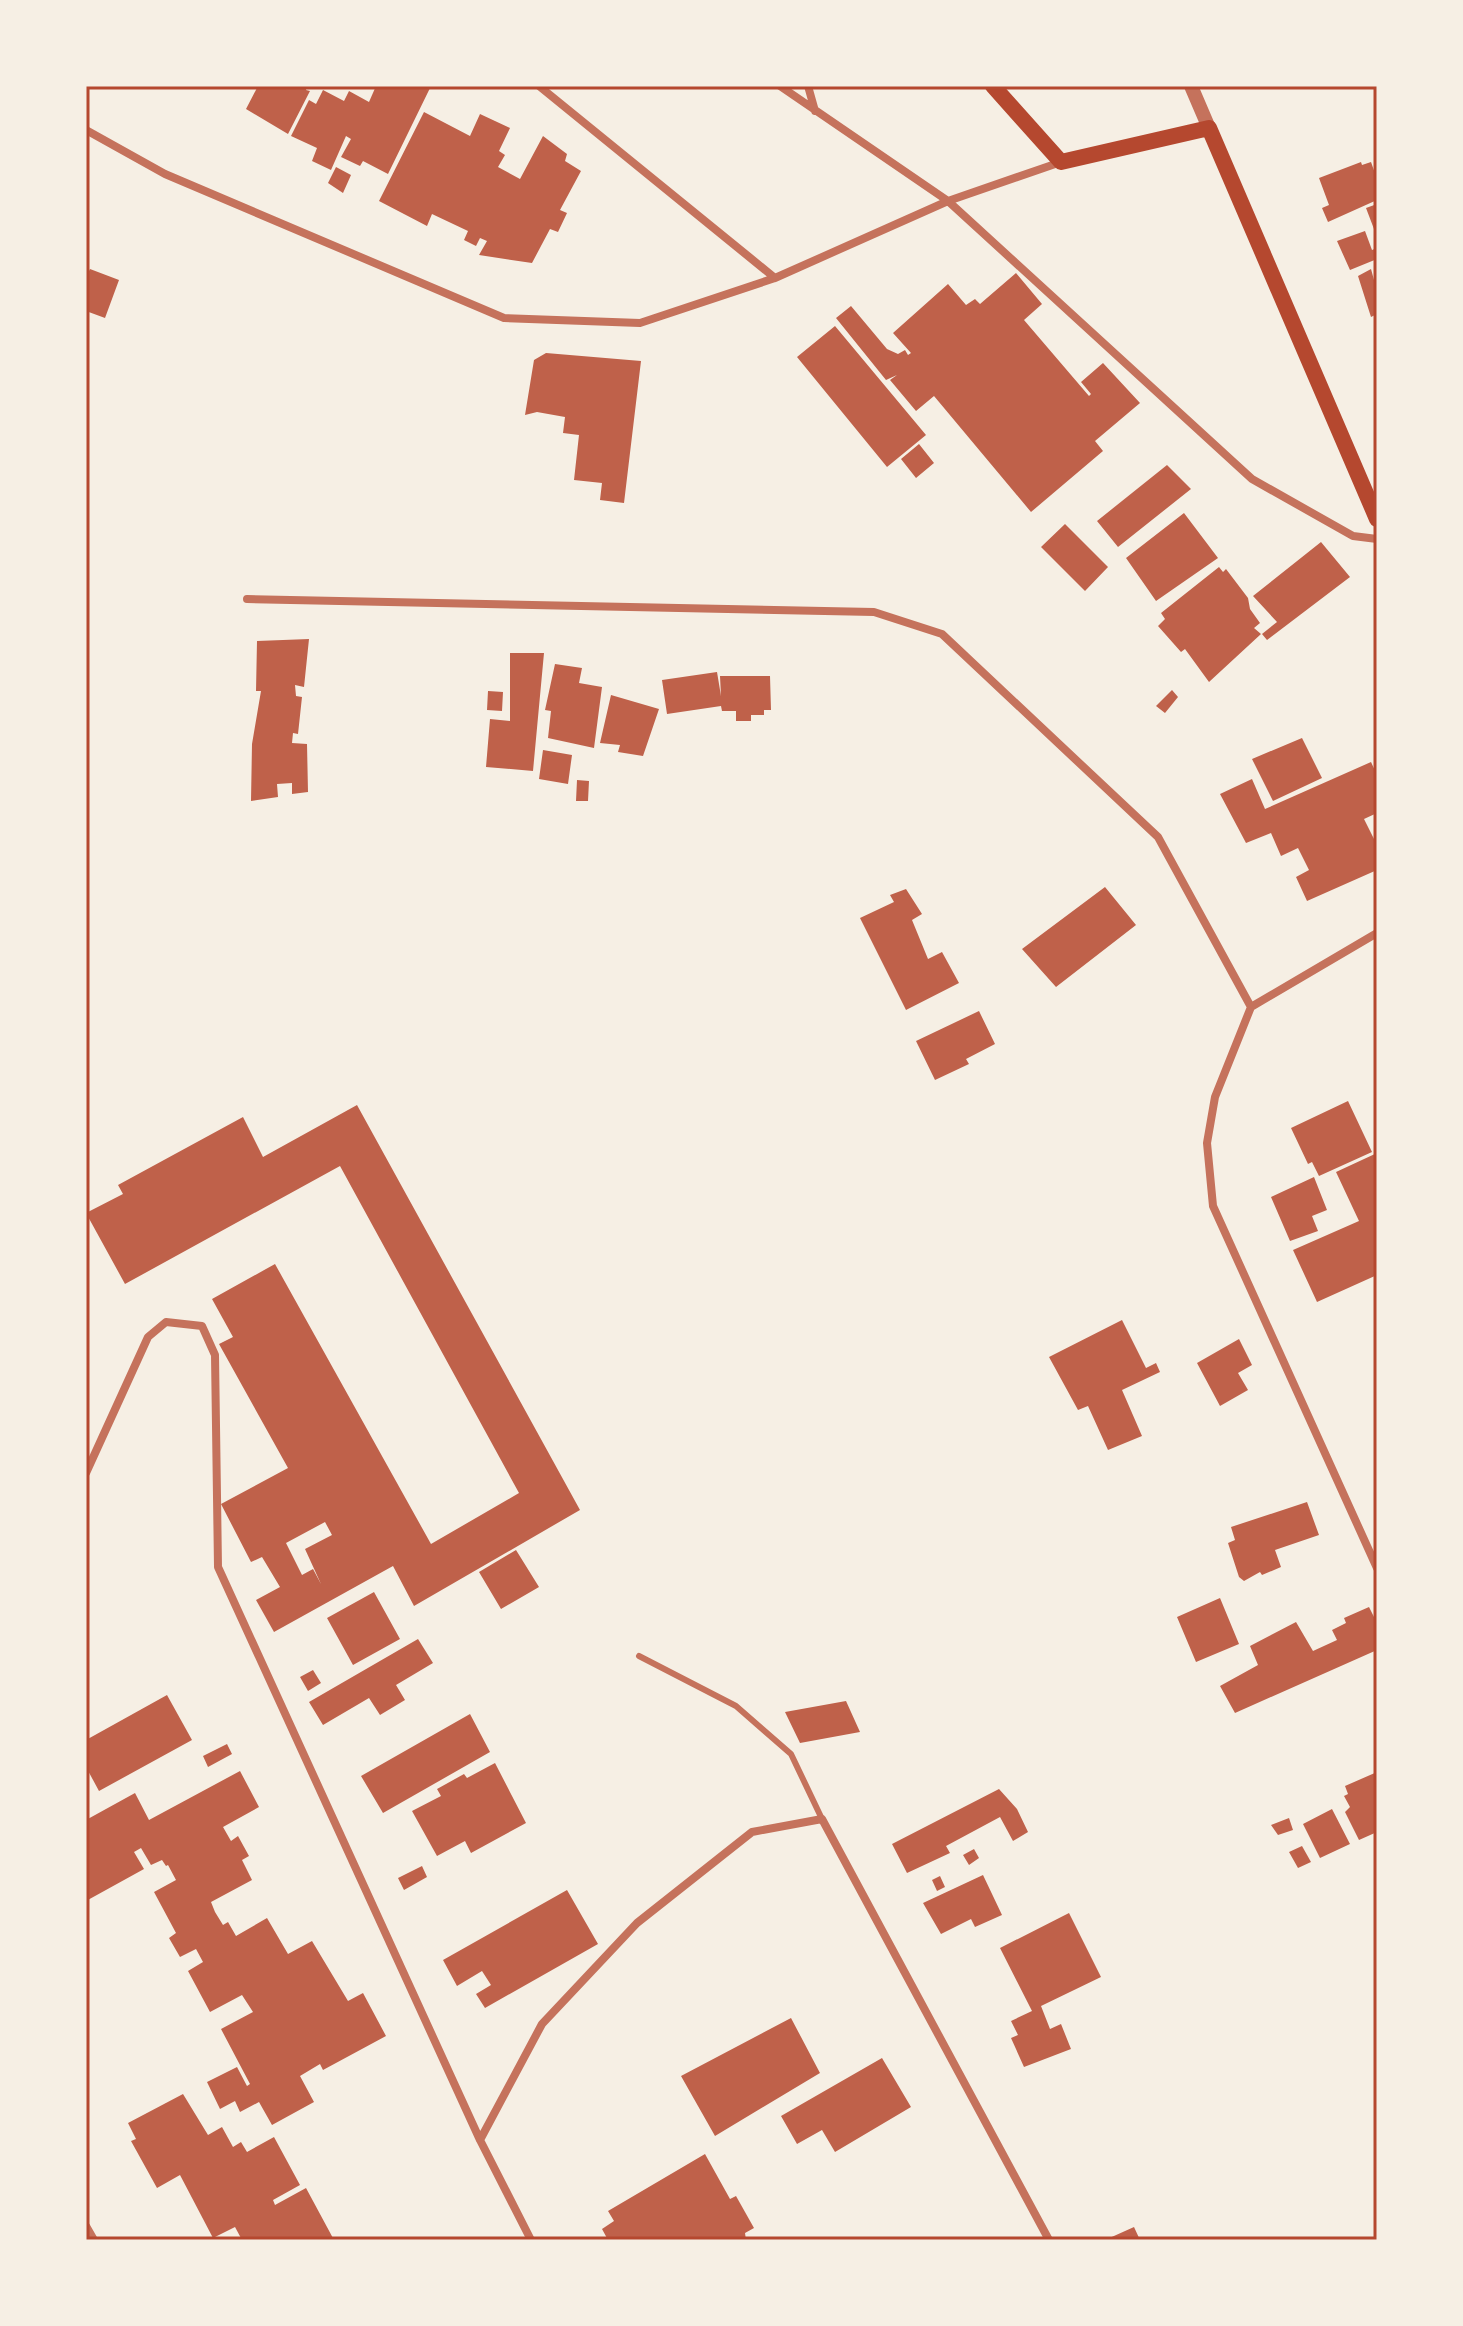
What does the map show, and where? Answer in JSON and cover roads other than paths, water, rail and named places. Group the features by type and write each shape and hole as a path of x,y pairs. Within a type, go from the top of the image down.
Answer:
{"main road":[{"path":"993,86 1061,162 1209,128 1377,519"}],"street":[{"path":"539,86 775,278"},
{"path":"780,86 948,201 1252,479 1353,536 1377,539"},
{"path":"808,86 815,112"},
{"path":"1191,86 1209,128"},
{"path":"86,130 165,174 504,318 640,323 775,278 948,201 1061,162"},
{"path":"247,599 874,612 942,634 1158,837 1251,1007"},
{"path":"1377,933 1251,1007 1215,1097 1207,1143 1213,1206 1377,1568"},
{"path":"86,1473 148,1337 166,1322 202,1326 215,1355 218,1567 480,2140 531,2240"},
{"path":"480,2140 542,2024 637,1923 752,1832 822,1819 1049,2240"},
{"path":"86,2226 94,2240"}],"lane":[{"path":"639,1656 736,1706 791,1754 822,1819"}]}
